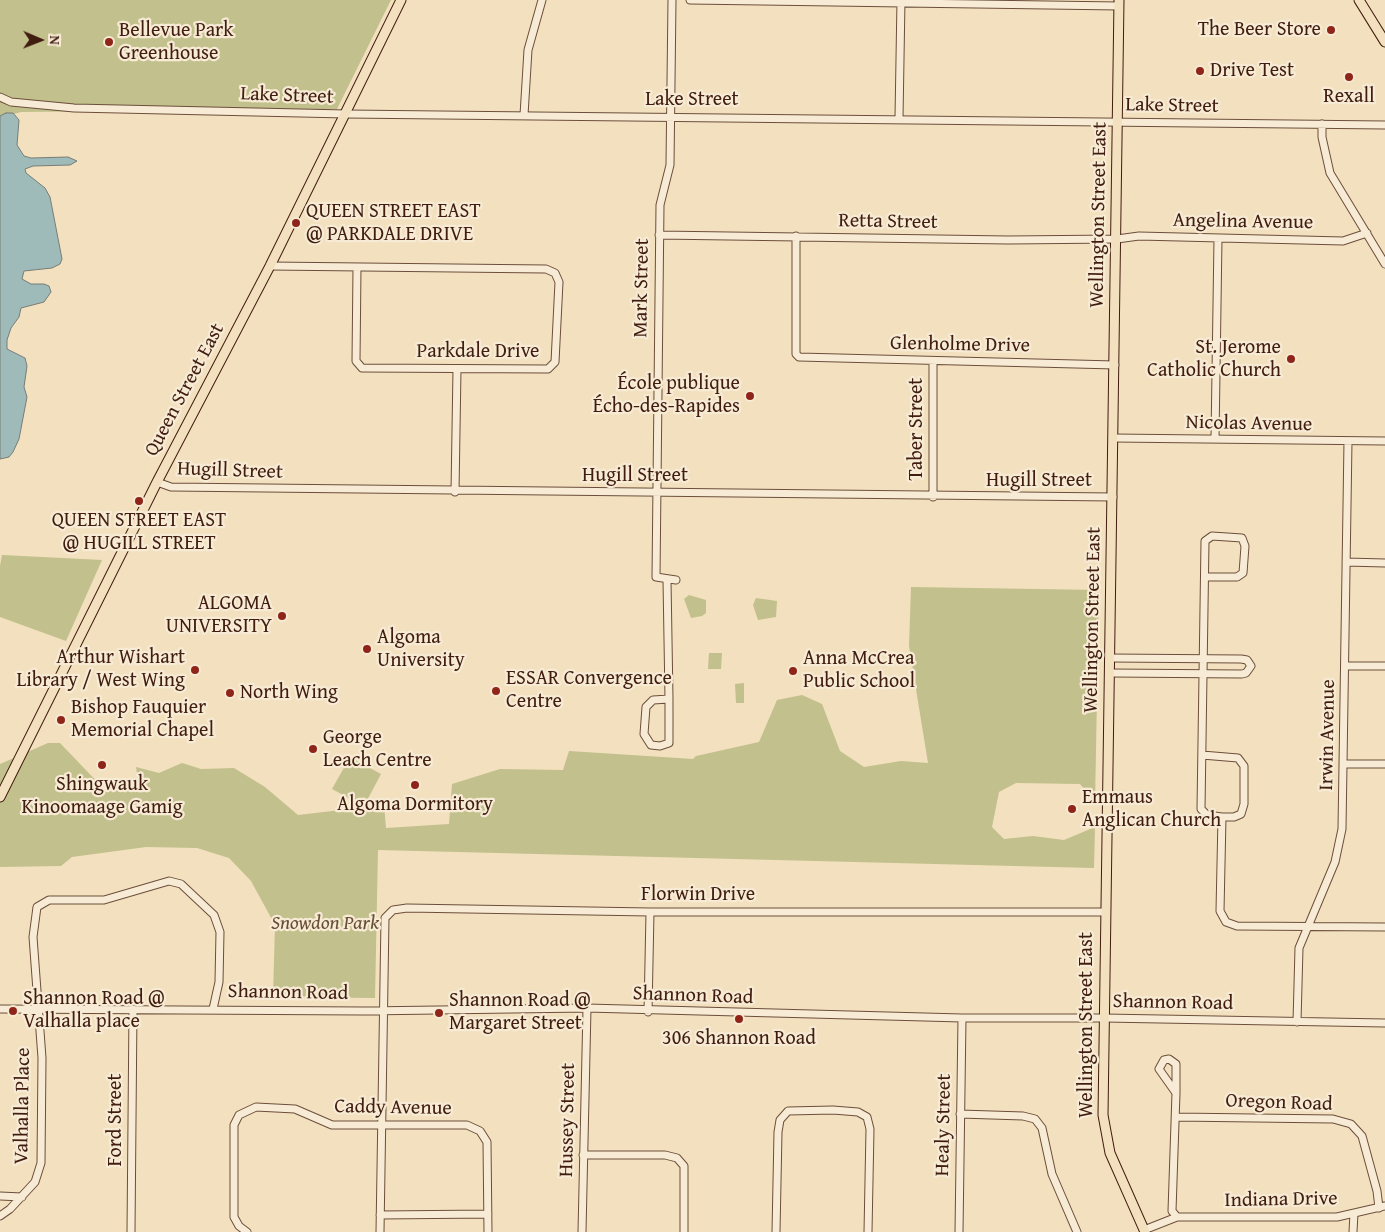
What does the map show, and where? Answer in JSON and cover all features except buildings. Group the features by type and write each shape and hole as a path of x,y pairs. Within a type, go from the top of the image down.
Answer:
{"main road":[{"name":"Queen Street East","path":"0,797 157,482 270,266 401,0"},
{"path":"1359,0 1385,42"},
{"name":"Wellington Street East","path":"1119,3 1103,1116 1105,1133 1120,1178 1145,1231"}],"street":[{"path":"524,115 528,50 542,0"},
{"name":"Mark Street","path":"667,580 656,577 659,235 660,205 669,176 672,0"},
{"path":"690,0 1119,3"},
{"path":"899,118 901,1"},
{"name":"Lake Street","path":"0,97 11,102 74,108 346,114 899,118 1385,125"},
{"path":"1322,124 1322,137 1330,173 1385,264"},
{"name":"Angelina Avenue","path":"1117,239 1138,236 1343,241 1367,234"},
{"name":"Retta Street","path":"659,235 1008,240 1117,239"},
{"name":"Glenholme Drive","path":"796,236 796,354 804,359 985,360 1115,365"},
{"path":"1215,439 1218,238"},
{"name":"Parkdale Drive","path":"270,266 546,269 555,273 558,282 555,362 548,369 362,368 356,361 357,268"},
{"name":"Taber Street","path":"933,361 934,497"},
{"path":"455,492 457,369"},
{"name":"Nicolas Avenue","path":"1114,438 1385,441"},
{"name":"Irwin Avenue","path":"1297,1022 1299,948 1337,853 1342,829 1348,441"},
{"name":"Hugill Street","path":"157,482 171,487 455,492 658,492 1113,498"},
{"path":"1202,755 1238,758 1244,766 1244,804 1241,814 1222,818 1207,815 1201,808 1202,755 1204,674 1204,659 1206,577 1205,542 1212,536 1242,538 1245,546 1243,573 1237,578 1206,577"},
{"path":"1346,562 1385,563"},
{"path":"669,699 653,700 646,707 644,734 651,744 660,746 669,743 669,699 667,580 676,580"},
{"path":"1110,658 1247,660 1251,666 1246,673 1242,674 1110,673"},
{"path":"1345,666 1385,666"},
{"path":"1343,764 1385,764"},
{"path":"1222,818 1220,911 1226,922 1238,926 1385,928"},
{"name":"Valhalla Place","path":"0,1216 22,1197 35,1182 41,1163 42,1058 33,937 37,907 49,900 104,900 169,881 182,884 214,916 220,932 219,982 213,1009"},
{"name":"Florwin Drive","path":"380,1232 385,918 393,910 407,908 650,912 1106,912"},
{"path":"648,1012 650,912"},
{"name":"Ford Street","path":"131,1232 133,1008"},
{"name":"Shannon Road","path":"0,1009 587,1008 648,1012 1385,1024"},
{"name":"Hussey Street","path":"582,1232 587,1008"},
{"name":"Healy Street","path":"959,1232 962,1018"},
{"path":"1145,1231 1176,1217 1172,1211 1176,1093"},
{"name":"Caddy Avenue","path":"247,1232 236,1222 233,1211 234,1126 239,1115 250,1108 288,1108 332,1125 467,1125 480,1131 488,1142 488,1232"},
{"path":"776,1232 778,1132 780,1120 788,1111 833,1110 858,1112 867,1117 869,1123 868,1232"},
{"path":"960,1114 1023,1116 1035,1119 1042,1128 1052,1174 1077,1232"},
{"name":"Oregon Road","path":"1176,1118 1334,1119 1351,1124 1362,1136 1382,1207"},
{"path":"583,1155 664,1155 677,1158 684,1166 684,1232"},
{"path":"0,1196 22,1197"},
{"name":"Indiana Drive","path":"1176,1217 1337,1217 1382,1207"},
{"path":"1353,1232 1354,1213"},
{"path":"380,1215 488,1214"}],"green space":[{"path":"0,0 391,0 337,109 21,112 11,115 0,136"},
{"path":"2,555 102,560 66,641 0,617 0,566"},
{"name":"Snowdon Park","path":"911,587 1099,590 1095,803 1080,784 1016,783 999,792 992,827 1004,839 1033,836 1064,840 1095,827 1094,868 378,850 375,998 273,997 275,925 251,881 229,858 197,848 146,847 72,857 61,866 0,867 0,764 48,743 60,743 106,791 139,789 136,767 159,773 182,763 201,769 234,768 265,787 298,815 384,805 386,828 449,824 452,784 500,769 563,770 569,751 693,759 696,756 759,742 777,700 802,695 822,704 840,751 864,767 901,761 928,763 909,646"},
{"path":"689,595 706,600 706,613 702,616 691,618 684,599"},
{"path":"756,598 777,601 776,617 758,620 753,605"},
{"path":"709,653 722,653 721,669 708,669"},
{"path":"744,683 744,703 736,703 735,684"},
{"path":"350,757 381,774 364,806 332,789"}],"water":[{"path":"6,113 13,113 19,120 17,145 24,156 31,158 68,157 77,161 70,165 33,166 25,169 26,173 45,188 50,197 62,259 60,264 52,268 24,271 22,279 31,284 49,286 51,292 44,302 21,308 19,317 11,328 7,340 7,349 25,358 27,366 24,387 27,397 19,439 9,457 0,459 0,116"}],"place":[{"name":"The Beer Store","path":"1331,30"},
{"name":"Bellevue Park Greenhouse","path":"109,42"},
{"name":"Drive Test","path":"1200,71"},
{"name":"Rexall","path":"1349,77"},
{"name":"QUEEN STREET EAST @ PARKDALE DRIVE","path":"296,223"},
{"name":"St. Jerome Catholic Church","path":"1291,359"},
{"name":"École publique Écho-des-Rapides","path":"750,396"},
{"name":"QUEEN STREET EAST @ HUGILL STREET","path":"139,501"},
{"name":"ALGOMA UNIVERSITY","path":"282,616"},
{"name":"Algoma University","path":"367,649"},
{"name":"Arthur Wishart Library / West Wing","path":"195,670"},
{"name":"Anna McCrea Public School","path":"793,671"},
{"name":"ESSAR Convergence Centre","path":"496,691"},
{"name":"North Wing","path":"230,693"},
{"name":"Bishop Fauquier Memorial Chapel","path":"61,720"},
{"name":"George Leach Centre","path":"313,749"},
{"name":"Shingwauk Kinoomaage Gamig","path":"102,765"},
{"name":"Algoma Dormitory","path":"415,785"},
{"name":"Emmaus Anglican Church","path":"1072,809"},
{"name":"Shannon Road @ Valhalla place","path":"13,1011"},
{"name":"Shannon Road @ Margaret Street","path":"439,1013"},
{"name":"306 Shannon Road","path":"739,1019"}]}
